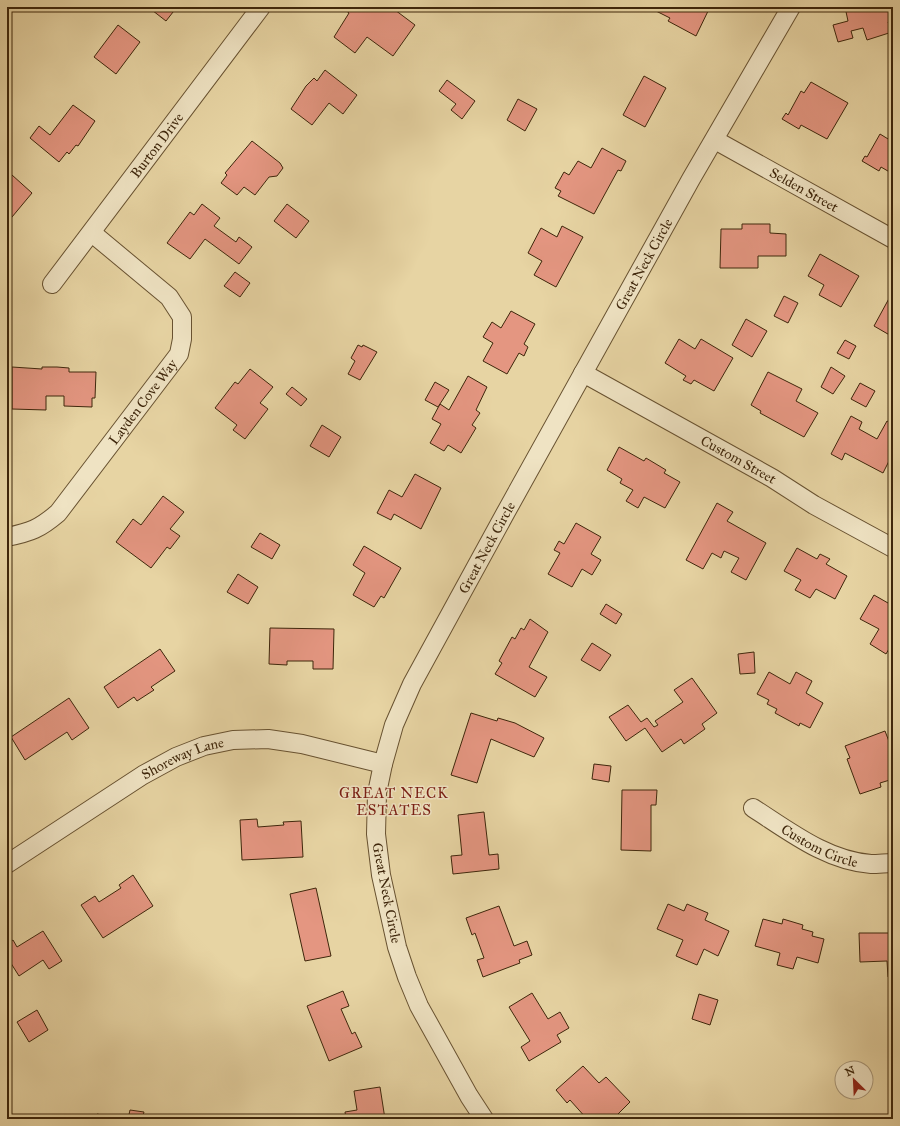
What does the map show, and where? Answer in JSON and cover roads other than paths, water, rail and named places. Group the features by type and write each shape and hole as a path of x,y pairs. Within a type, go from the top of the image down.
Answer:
{"street":[{"name":"Burton Drive","path":"52,284 92,233 261,7"},
{"name":"Great Neck Circle","path":"484,1119 469,1096 419,1006 397,947 381,875 376,834 376,793 383,764 394,725 412,684 687,186 791,7"},
{"name":"Selden Street","path":"715,140 893,239"},
{"name":"Layden Cove Way","path":"7,537 24,534 41,527 58,513 179,354 182,339 182,317 169,297 92,233"},
{"name":"Custom Street","path":"583,373 772,478 814,505 893,548"},
{"name":"Shoreway Lane","path":"7,864 143,775 176,756 204,746 234,740 268,739 302,744 383,764"},
{"name":"Custom Circle","path":"753,808 821,850 846,859 872,864 893,862"}],"district":[{"name":"GREAT NECK ESTATES","path":"394,802"}]}
